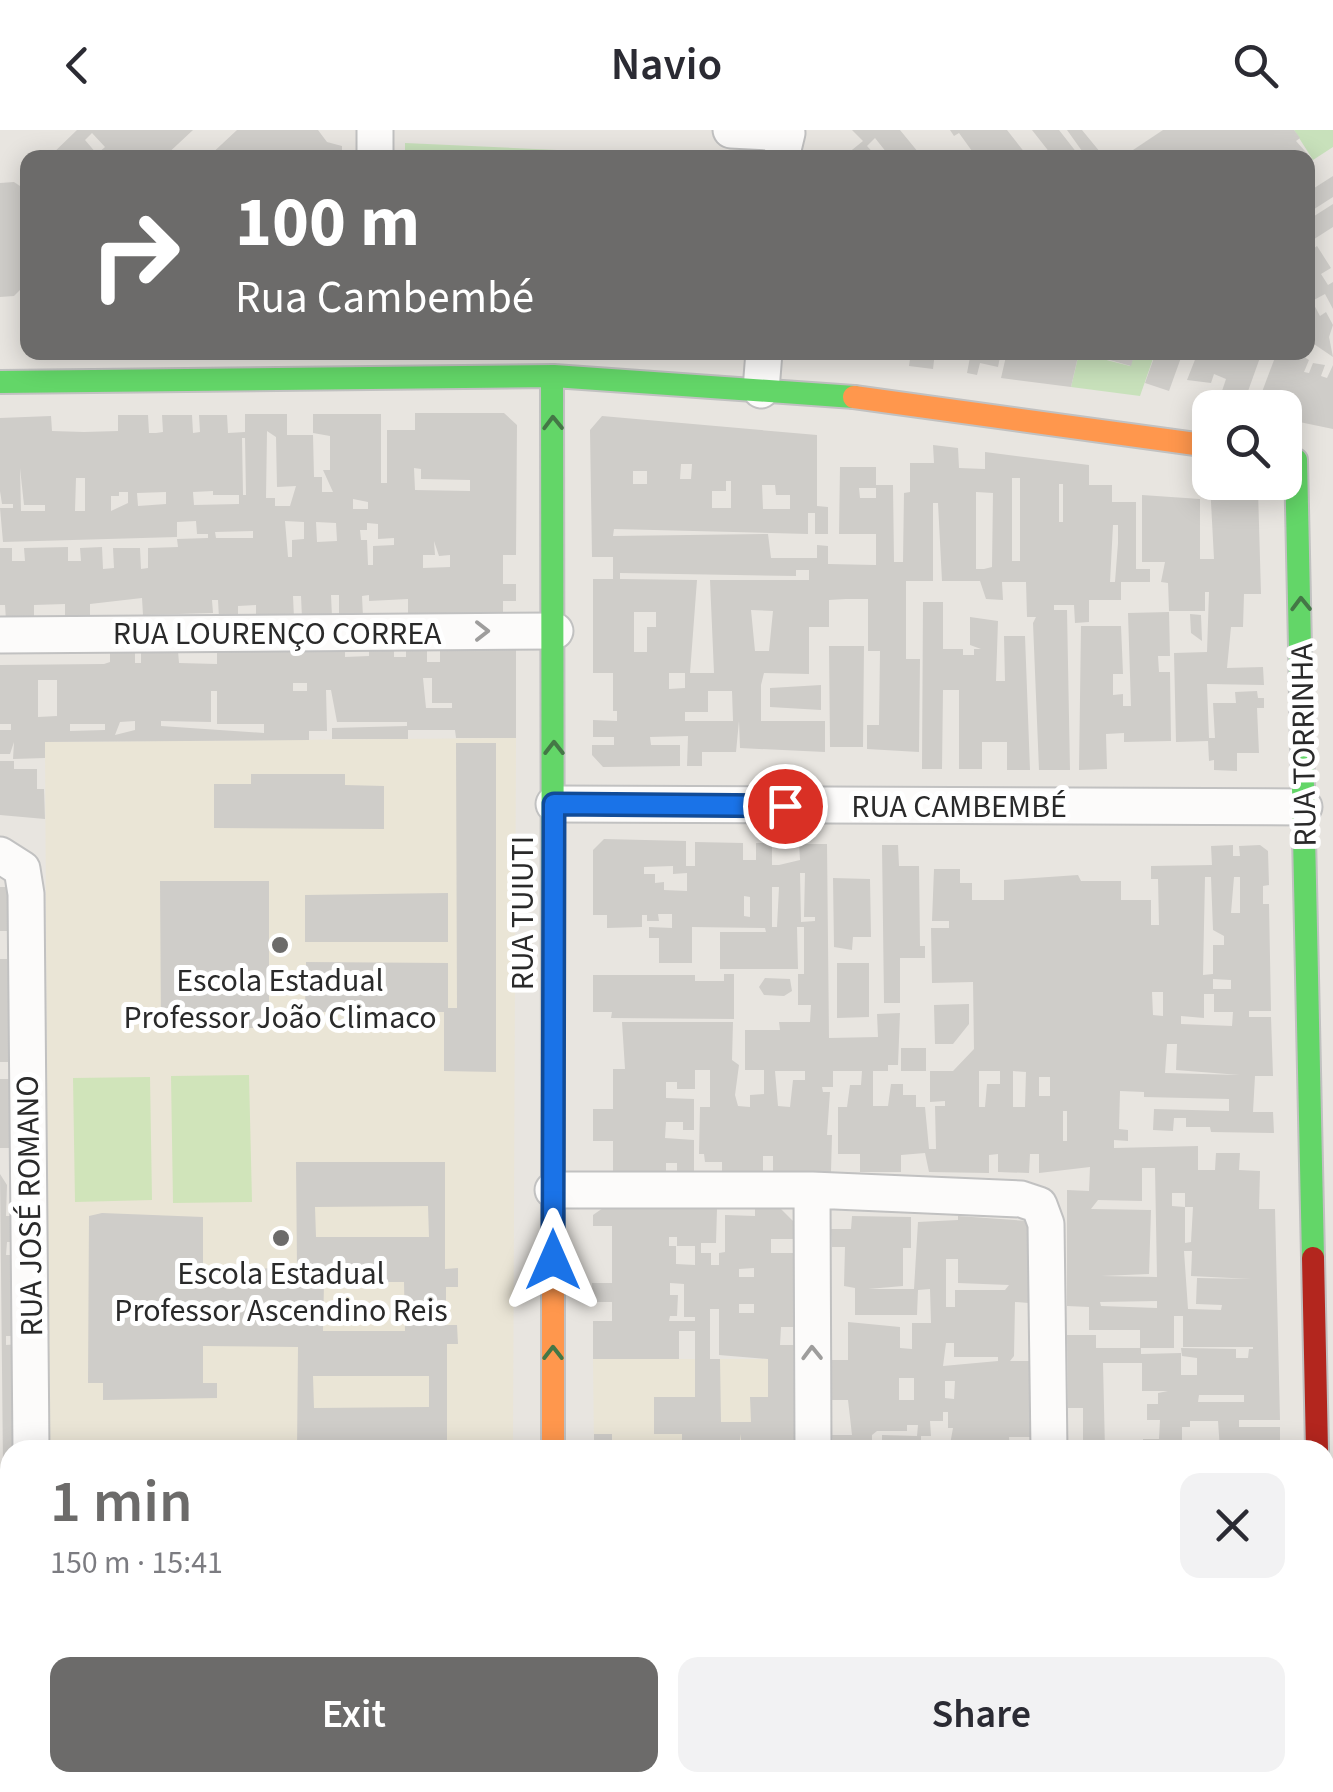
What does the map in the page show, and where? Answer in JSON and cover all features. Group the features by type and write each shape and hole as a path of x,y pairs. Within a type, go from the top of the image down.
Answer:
{"street":[{"path":"731,130 786,140"},
{"path":"762,390 764,360"},
{"path":"0,382 369,364 762,390 1192,444"},
{"name":"RUA TUIUTI","path":"552,376 554,1440"},
{"name":"RUA TORRINHA","path":"1299,500 1317,1440"},
{"name":"RUA LOURENÇO CORREA","path":"0,635 555,631"},
{"name":"RUA CAMBEMBÉ","path":"554,804 1304,806"},
{"name":"RUA JOSÉ ROMANO","path":"0,855 13,860 22,870 26,894 31,1440"},
{"path":"553,1190 812,1190 1021,1199 1039,1205 1046,1224 1049,1440"},
{"path":"812,1190 813,1440"}],"shaded area":[{"path":"516,738 513,1440 49,1440 45,742"},
{"path":"593,1359 794,1359 794,1440 594,1440"}],"green space":[{"path":"1294,130 1333,130 1333,147 1315,159 1315,150 1307,150"},
{"path":"405,143 557,150 405,150"},
{"path":"1077,360 1106,360 1130,366 1132,360 1153,360 1140,396 1071,387"},
{"path":"249,1075 252,1202 173,1203 171,1076"},
{"path":"150,1077 152,1200 75,1202 73,1078"}],"building":[{"path":"77,130 193,130 172,150 102,150 105,147 92,133 85,140 94,150 56,150"},
{"path":"237,130 318,130 327,142 342,146 342,150 216,150"},
{"path":"852,130 900,130 916,150 885,150 875,138 867,146 871,150 852,150 863,141"},
{"path":"950,130 1007,130 1023,150 971,150 959,133 954,136"},
{"path":"1032,130 1059,130 1075,150 1048,150"},
{"path":"1067,130 1082,130 1098,150 1081,150"},
{"path":"1163,130 1294,130 1300,138 1296,141 1304,150 1133,150"},
{"path":"1333,176 1333,197 1315,209 1315,188"},
{"path":"14,182 20,186 20,290 14,296 0,297 0,183"},
{"path":"1333,204 1333,227 1315,239 1315,216"},
{"path":"1315,248 1331,268 1321,274 1328,285 1333,282 1333,309 1325,294 1315,299"},
{"path":"1315,307 1320,316 1326,312 1333,325 1329,337 1333,357 1315,345"},
{"path":"910,360 934,360 933,369 909,366"},
{"path":"969,360 999,360 998,367 980,363 977,375 967,373"},
{"path":"1005,360 1077,360 1071,387 1001,378"},
{"path":"1110,360 1133,360 1131,366"},
{"path":"1153,360 1180,360 1169,391 1145,383"},
{"path":"1195,360 1259,360 1248,390 1222,390 1226,379 1214,374 1211,383 1187,380"},
{"path":"1274,360 1309,360 1304,372 1309,373 1313,363 1325,365 1321,376 1327,378 1333,365 1333,429 1302,423 1302,390 1263,390"},
{"path":"415,413 504,413 517,425 516,555 503,555 503,584 516,584 516,601 503,601 503,617 408,617 408,599 369,601 369,595 362,596 363,617 339,617 339,595 331,595 332,617 302,618 301,596 293,596 294,618 256,618 256,605 238,606 238,618 219,618 218,600 212,600 213,613 143,615 142,598 90,604 90,619 65,620 65,604 34,605 34,619 6,620 5,605 0,605 0,548 12,548 12,561 25,561 24,548 68,547 68,561 81,561 80,548 102,547 103,569 114,568 113,548 140,548 141,569 148,568 148,548 178,547 177,539 208,538 208,534 197,534 196,521 177,522 177,537 3,542 0,508 13,508 13,504 2,504 0,491 0,418 51,416 52,431 84,432 118,431 118,415 148,415 149,433 156,433 163,432 162,415 192,415 193,433 200,432 199,415 227,415 228,433 245,432 245,414 287,414 287,435 313,435 314,477 322,477 322,492 333,492 323,470 330,470 330,436 313,433 313,414 381,414 381,483 387,483 387,430 415,430","holes":["267,431 276,437 277,487 296,486 290,506 275,506 275,498 266,498","242,438 245,438 243,495","20,468 24,505 45,505 45,511 21,511","414,468 421,469 421,479 470,480 470,491 415,490","76,478 85,478 85,511 75,511","128,492 128,503 111,511 111,496","166,492 166,504 138,506 137,493","193,492 239,495 239,504 194,505","353,499 368,502 368,509 353,509","285,521 304,522 304,539 292,540 292,557 288,557","316,522 336,523 337,541 317,542","367,523 378,524 378,539 394,538 394,545 373,546 373,565 368,565 367,540 361,540 360,530 367,530","253,531 253,538 216,538 215,532","434,541 439,556 450,555 450,567 423,568 423,555 435,555"]},
{"path":"602,416 817,435 817,506 828,507 828,534 815,534 815,513 808,513 808,534 614,529 613,536 768,534 771,558 817,558 817,545 828,546 828,564 876,565 876,534 839,534 840,467 876,467 876,485 893,485 894,562 903,562 904,493 910,492 910,463 934,463 933,445 958,448 959,468 985,469 985,452 1089,465 1089,485 1112,485 1112,502 1136,502 1136,569 1150,569 1150,582 1121,582 1121,600 1089,600 1089,622 1075,623 1074,605 1054,605 1054,610 1067,610 1070,770 1039,770 1033,623 1036,617 1027,617 1026,582 1002,582 1003,600 986,599 980,581 942,581 938,503 933,503 933,581 906,581 906,659 920,659 919,752 867,749 867,725 879,725 880,651 868,651 868,599 846,599 829,600 829,627 809,627 809,674 764,673 761,685 761,721 825,721 825,752 740,748 739,721 736,752 702,752 702,766 687,766 688,736 650,737 651,745 680,745 680,766 603,767 592,755 592,745 614,745 614,737 593,737 593,720 617,721 617,711 613,711 613,673 593,673 593,579 613,579 613,557 592,557 590,430","holes":["681,464 692,464 691,479 680,479","633,471 647,471 647,484 633,484","1012,478 1020,478 1020,561 1012,561","726,481 731,481 731,508 712,508 712,491 726,491","1059,484 1063,484 1063,522 1059,522","762,485 775,485 776,495 790,495 790,509 763,509","859,488 876,488 876,498 860,498","976,492 993,493 992,567 976,569","1113,525 1118,525 1115,582 1110,582","796,570 809,570 809,580 710,580 714,673 690,673 697,580 620,579 620,573 796,576","751,610 773,611 769,651 755,651","634,612 656,612 656,627 647,627 647,652 634,652","669,673 685,673 685,688 669,689","708,691 732,691 733,721 685,721 685,712 708,712"]},
{"path":"1142,495 1200,500 1200,559 1214,559 1211,500 1258,500 1261,594 1244,594 1243,627 1231,627 1227,668 1263,667 1264,685 1207,684 1209,738 1215,738 1213,703 1236,703 1235,692 1257,691 1258,698 1264,698 1264,708 1257,708 1259,753 1237,753 1237,771 1214,770 1214,760 1209,761 1208,741 1176,742 1174,653 1207,652 1209,592 1205,592 1205,611 1169,611 1168,583 1161,582 1165,562 1142,562"},
{"path":"923,602 943,602 943,649 963,649 963,655 974,655 974,649 981,649 970,645 970,617 998,621 996,681 1005,681 1004,636 1025,636 1030,770 1007,770 1007,742 982,742 982,769 959,769 959,690 943,690 942,769 922,769"},
{"path":"1169,612 1170,656 1158,656 1159,672 1170,672 1171,741 1124,742 1124,733 1106,734 1107,769 1079,770 1081,626 1121,626 1123,674 1113,674 1113,695 1123,694 1123,706 1131,706 1128,613"},
{"path":"1190,614 1201,615 1202,641 1191,633"},
{"path":"829,646 864,646 863,747 830,747"},
{"path":"394,647 394,657 406,657 406,647 427,647 427,662 440,662 440,647 516,649 516,738 456,738 455,730 408,730 408,739 332,739 332,728 407,726 407,722 337,722 331,690 326,690 327,731 309,731 309,740 45,742 45,758 13,759 14,742 10,754 0,754 0,730 11,730 11,724 0,724 0,665 104,664 110,662 110,652 135,652 135,663 141,663 141,652 161,651 178,651 179,663 217,664 217,650 345,648 345,657 369,656 369,648","holes":["423,678 432,678 432,703 452,703 452,708 426,708","38,680 57,680 57,716 38,717","293,683 307,683 307,691 293,691","211,691 217,691 217,724 264,724 264,733 161,726 161,721 211,722","135,721 135,730 115,735 120,722","70,724 105,724 105,730 70,731"]},
{"path":"821,685 821,710 770,707 770,688"},
{"path":"456,743 496,743 496,1072 444,1071 444,1012 305,1012 306,962 448,963 448,1008 457,1008"},
{"path":"0,761 14,761 14,769 37,769 37,789 44,789 45,819 0,815"},
{"path":"251,774 345,774 345,785 384,786 384,829 214,828 214,784 251,784"},
{"path":"604,839 686,841 686,866 695,866 695,842 743,843 743,860 756,860 756,843 772,843 772,865 800,860 799,844 827,844 829,1038 878,1037 877,1014 900,1013 898,1065 888,1065 888,1071 873,1071 873,1106 888,1106 891,1084 903,1084 903,1095 916,1095 916,1107 925,1107 929,1149 936,1149 935,1106 945,1106 945,1101 930,1102 930,1071 953,1071 974,1049 973,982 932,983 931,928 949,928 949,921 932,921 934,869 960,869 960,883 972,883 972,900 1004,900 1004,880 1078,875 1081,881 1121,881 1121,900 1151,900 1151,925 1159,925 1158,879 1151,879 1151,866 1212,865 1211,846 1233,845 1233,856 1240,856 1239,846 1260,845 1268,851 1269,885 1263,886 1263,904 1269,904 1271,1011 1249,1011 1249,1017 1271,1017 1273,1076 1255,1076 1253,1112 1273,1112 1274,1133 1211,1132 1210,1127 1186,1127 1186,1118 1174,1118 1173,1131 1153,1130 1154,1109 1229,1111 1229,1099 1144,1097 1144,1092 1120,1091 1119,1129 1128,1130 1128,1141 1114,1140 1114,1148 1198,1146 1198,1170 1215,1170 1216,1153 1240,1153 1239,1170 1260,1171 1259,1209 1275,1209 1280,1420 1239,1420 1239,1427 1280,1427 1280,1440 1219,1440 1218,1421 1190,1421 1190,1427 1182,1427 1182,1440 1143,1440 1159,1439 1160,1420 1147,1420 1147,1404 1158,1404 1158,1393 1168,1391 1142,1391 1142,1363 1103,1363 1105,1440 1083,1440 1083,1408 1068,1408 1067,1335 1096,1335 1096,1348 1140,1348 1140,1330 1089,1330 1089,1307 1067,1306 1067,1190 1089,1191 1090,1167 1039,1173 1039,1154 1030,1154 1029,1173 998,1172 998,1154 989,1155 989,1173 929,1172 925,1153 901,1155 901,1172 860,1172 860,1154 838,1154 838,1107 847,1107 850,1085 861,1085 862,1071 833,1071 833,1087 822,1087 823,1092 830,1092 827,1135 832,1135 831,1172 773,1172 773,1156 763,1156 763,1172 722,1172 722,1162 705,1162 704,1154 699,1154 700,1107 710,1107 710,1070 695,1070 695,1089 677,1089 677,1082 666,1082 666,1098 694,1099 694,1130 683,1130 683,1122 666,1122 665,1138 694,1140 694,1172 677,1172 677,1163 666,1163 666,1172 613,1172 613,1141 593,1141 593,1109 613,1109 613,1069 625,1069 622,1022 733,1022 732,1060 739,1065 735,1095 738,1106 750,1107 750,1095 764,1094 764,1070 745,1070 745,1030 780,1030 779,1022 810,1022 811,1005 798,1005 798,974 804,974 804,927 797,927 798,969 720,969 720,932 766,932 765,928 692,927 692,963 659,963 659,938 649,938 649,927 672,928 672,914 658,914 659,921 647,921 647,915 642,915 642,927 607,928 607,915 593,915 593,850","holes":["673,866 673,874 687,873 687,891 664,890 664,882 655,883 655,874 644,874 644,867","800,873 805,873 804,917 815,917 815,921 801,922","1205,877 1211,877 1213,930 1224,936 1224,945 1213,945 1213,974 1203,975","1234,877 1240,877 1240,913 1231,913","772,887 779,887 777,927 772,927","744,896 750,897 750,917 744,916","1213,979 1231,980 1231,989 1213,989","1152,992 1163,992 1163,1016 1153,1015","1204,994 1214,994 1214,1012 1233,1012 1232,1026 1181,1024 1181,1016 1204,1018","1167,1044 1177,1044 1176,1070 1240,1075 1165,1073","775,1071 805,1071 805,1080 793,1080 790,1107 778,1106","979,1071 1000,1071 1000,1084 987,1084 985,1107 979,1107","1013,1071 1026,1072 1025,1107 1013,1107","1039,1077 1050,1077 1050,1096 1039,1096","1063,1111 1067,1111 1067,1141 1063,1141","1142,1168 1155,1168 1157,1277 1101,1276 1149,1274 1151,1210 1091,1209 1098,1200 1142,1201","1172,1193 1185,1193 1185,1207 1172,1206","1185,1207 1193,1207 1191,1242 1185,1243","1184,1251 1192,1251 1191,1276 1252,1279 1197,1278 1196,1304 1222,1305 1221,1310 1188,1309","1157,1301 1157,1308 1101,1306 1100,1302","1174,1316 1183,1316 1183,1347 1253,1347 1248,1358 1236,1358 1236,1349 1181,1348 1182,1356 1197,1358 1197,1375 1181,1375 1181,1353 1141,1354 1141,1348 1174,1348","1199,1395 1244,1395 1244,1402 1198,1402"]},
{"path":"882,845 898,845 899,866 919,866 920,946 925,946 925,958 900,958 900,1003 884,1003"},
{"path":"833,878 870,879 871,937 853,937 852,950 834,947"},
{"path":"160,881 269,881 269,1028 161,1028"},
{"path":"0,887 8,887 8,931 0,931"},
{"path":"448,893 448,942 305,942 305,895"},
{"path":"0,959 16,959 17,1062 0,1062"},
{"path":"837,963 869,963 869,1017 837,1018"},
{"path":"724,974 734,974 734,1019 611,1018 612,1012 593,1012 593,975 695,975 695,981 724,981"},
{"path":"765,978 790,979 792,991 784,996 764,995 759,987"},
{"path":"969,1004 969,1024 953,1044 935,1044 934,1005"},
{"path":"901,1048 926,1048 926,1071 901,1071"},
{"path":"0,1079 17,1079 18,1148 0,1148"},
{"path":"296,1162 445,1162 445,1269 458,1268 458,1287 446,1287 446,1325 457,1325 458,1344 447,1344 447,1440 297,1440 298,1347 203,1346 203,1383 217,1383 217,1398 103,1400 103,1383 88,1383 89,1216 102,1213 203,1217 203,1269 297,1268","holes":["428,1206 429,1237 316,1237 315,1207","324,1282 404,1282 405,1331 323,1331","313,1376 429,1376 429,1407 314,1408"]},
{"path":"0,1174 7,1185 6,1216 18,1216 18,1242 7,1242 6,1255 18,1255 19,1336 6,1336 6,1345 19,1344 19,1440 3,1440"},
{"path":"603,1208 717,1209 716,1243 701,1243 701,1253 711,1253 711,1265 719,1265 719,1253 725,1252 725,1215 755,1216 755,1209 781,1209 793,1221 793,1239 771,1239 771,1253 793,1253 794,1327 781,1327 780,1345 794,1345 794,1440 741,1440 740,1434 740,1440 682,1440 682,1434 654,1434 654,1397 695,1397 695,1331 679,1331 679,1359 593,1359 593,1321 612,1321 612,1302 593,1302 592,1283 612,1283 612,1226 593,1226 593,1215","holes":["669,1237 677,1237 677,1246 695,1246 695,1265 676,1264 676,1246 669,1246","754,1268 754,1277 739,1277 739,1269","670,1283 684,1284 684,1317 695,1317 695,1321 669,1321 670,1316 677,1316 678,1295 670,1295","739,1304 754,1304 754,1313 739,1313","710,1309 719,1309 719,1355 768,1359 768,1397 750,1397 751,1422 721,1422 720,1359 710,1359"]},
{"path":"852,1216 911,1217 911,1248 903,1248 903,1286 868,1289 914,1289 918,1222 958,1220 958,1216 1028,1221 1029,1303 1015,1302 1014,1356 1010,1361 1030,1361 1030,1437 951,1440 953,1428 948,1428 948,1412 943,1412 943,1421 930,1421 931,1436 921,1436 921,1440 882,1440 882,1435 917,1436 918,1425 907,1425 907,1431 877,1431 872,1440 832,1440 832,1435 852,1435 848,1400 832,1400 832,1360 848,1360 848,1322 900,1327 900,1348 912,1349 912,1323 931,1323 930,1289 918,1290 917,1315 855,1315 855,1288 844,1286 845,1247 832,1247 831,1229 851,1229","holes":["946,1259 958,1259 958,1283 1009,1285 1005,1290 955,1290 955,1307 946,1307","946,1343 954,1343 954,1357 998,1357 998,1361 943,1366","899,1378 914,1378 914,1400 899,1400","945,1381 955,1381 954,1399 945,1398"]},
{"path":"594,1434 612,1434 612,1440 594,1440"}],"traffic: fast":[{"path":"552,376 553,1084"},
{"path":"0,382 554,376 854,397"},
{"path":"1297,500 1313,1258"}],"traffic: slow":[{"path":"854,397 1192,444"},
{"path":"553,1084 553,1440"}],"traffic: jam":[{"path":"1313,1258 1317,1440"}],"place":[{"name":"Escola Estadual Professor João Climaco","path":"280,945"},
{"name":"Escola Estadual Professor Ascendino Reis","path":"281,1238"}],"route":[{"path":"553,1260 554,804 785,806"}]}
